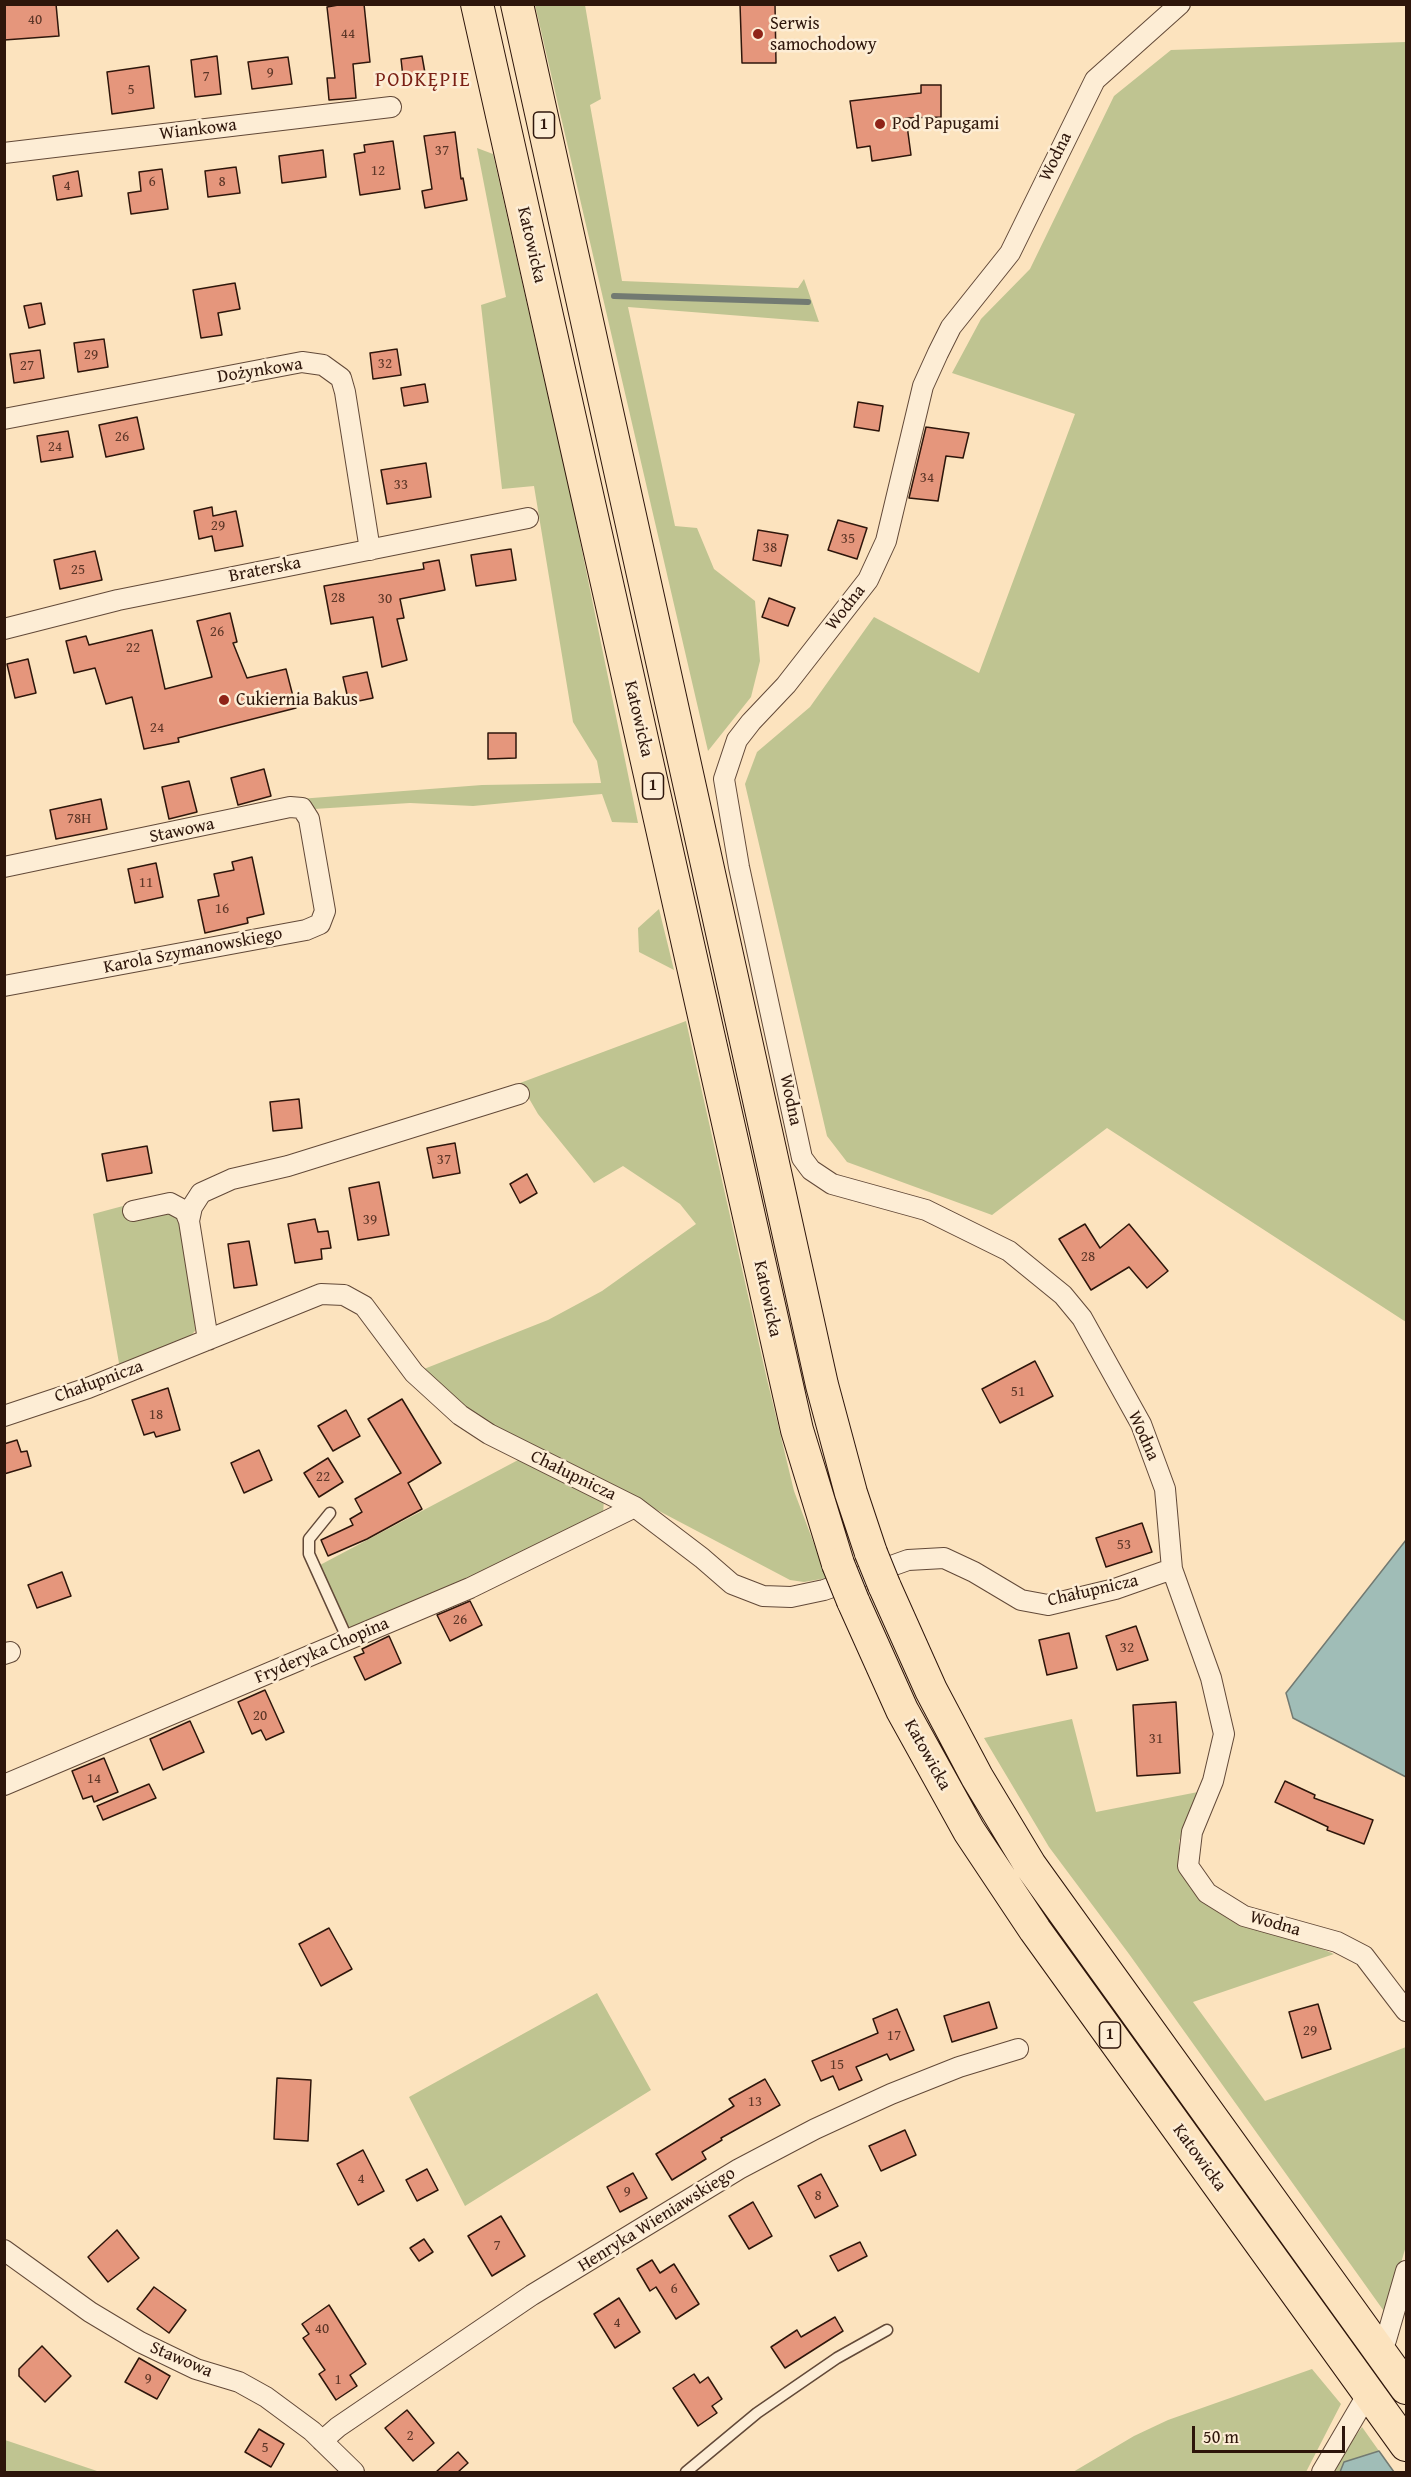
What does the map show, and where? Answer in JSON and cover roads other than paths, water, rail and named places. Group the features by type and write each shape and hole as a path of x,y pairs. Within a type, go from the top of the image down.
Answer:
{"main road":[{"name":"Katowicka","path":"477,4 794,1420 838,1564 903,1710 969,1831 1042,1940 1407,2445"},
{"name":"Katowicka","path":"517,4 822,1385 851,1493 871,1553 951,1729 1030,1865 1407,2388"}],"street":[{"name":"Wodna","path":"1180,4 1095,80 1010,253 951,327 923,386 886,541 868,580 786,686 737,740 724,779 739,867 802,1158 811,1170 832,1184 926,1210 1009,1251 1063,1295 1082,1318 1140,1424 1165,1489 1172,1569 1212,1678 1224,1734 1214,1781 1192,1832 1188,1866 1207,1893 1244,1916 1338,1942 1364,1956 1407,2011"},
{"name":"Wiankowa","path":"4,153 391,107"},
{"name":"Dożynkowa","path":"4,419 302,362 323,365 341,378 345,392 370,550"},
{"name":"Braterska","path":"4,629 118,600 528,518"},
{"name":"Stawowa","path":"4,867 290,807 302,808 309,819 317,865"},
{"name":"Karola Szymanowskiego","path":"4,986 306,930 320,924 325,911 317,865"},
{"path":"133,1211 170,1203 201,1193 232,1179 322,1156 519,1094"},
{"path":"189,1221 192,1207 201,1193"},
{"path":"170,1203 185,1211 189,1221 207,1340"},
{"name":"Chałupnicza","path":"4,1416 88,1388 321,1294 344,1295 364,1306 414,1373 460,1415 489,1434 634,1507 702,1558 732,1584 763,1596 791,1597 824,1590 908,1560 944,1558 974,1572 1021,1600 1048,1605 1114,1589 1172,1569"},
{"name":"Fryderyka Chopina","path":"4,1785 470,1588 634,1507"},
{"name":"Henryka Wieniawskiego","path":"322,2441 338,2427 532,2295 739,2169 815,2129 891,2094 958,2067 1018,2049"},
{"name":"Stawowa","path":"4,2250 90,2313 140,2342 196,2369 239,2382 266,2397 322,2441 354,2472"},
{"path":"1378,2348 1386,2340 1407,2271"},
{"path":"1322,2472 1363,2402 1372,2395"}],"lane":[{"path":"330,1513 309,1539 309,1554 348,1640"},
{"path":"686,2472 757,2413 837,2358 887,2330"}],"water":[{"path":"1406,1540 1406,1777 1293,1718 1286,1693"},
{"path":"1379,2451 1394,2472 1340,2472 1344,2462"}],"waterway":[{"path":"614,296 808,302"}],"place":[{"name":"Serwis samochodowy","path":"758,34"},
{"name":"Pod Papugami","path":"880,124"},
{"name":"Cukiernia Bakus","path":"224,700"}],"district":[{"name":"PODKĘPIE","path":"423,81"}]}
